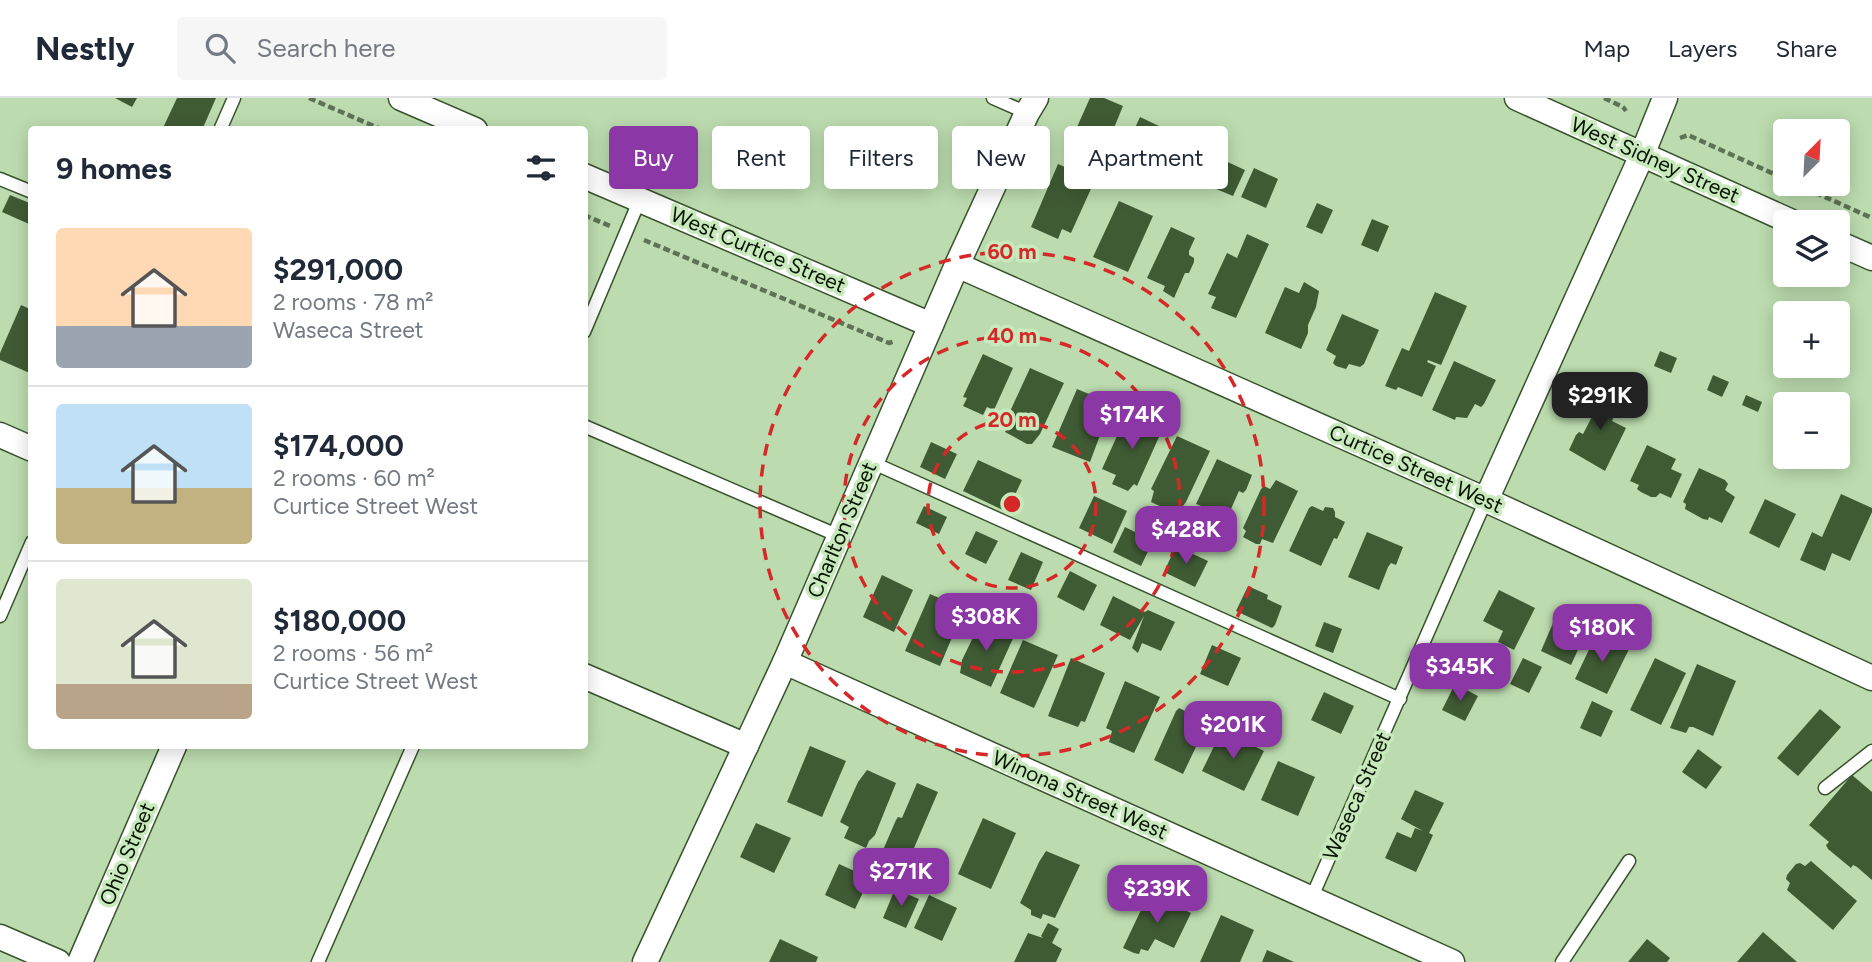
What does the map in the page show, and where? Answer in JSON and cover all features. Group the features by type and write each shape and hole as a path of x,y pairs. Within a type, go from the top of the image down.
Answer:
{"street":[{"path":"401,98 448,115 468,126"},
{"name":"West Sidney Street","path":"1517,98 1773,214"},
{"name":"Waseca Street","path":"1486,500 1642,155 1665,98"},
{"name":"Charlton Street","path":"645,962 785,662 957,265 1032,106"},
{"name":"West Curtice Street","path":"588,178 931,324"},
{"path":"1850,248 1872,258"},
{"name":"Curtice Street West","path":"957,265 1486,500 1872,678"},
{"path":"0,435 28,447"},
{"name":"Winona Street West","path":"785,662 1452,962"},
{"path":"588,678 746,746"},
{"name":"Ohio Street","path":"80,962 173,749"},
{"path":"0,937 58,962"}],"lane":[{"path":"222,126 234,98"},
{"path":"993,98 1032,106"},
{"path":"0,179 28,190"},
{"path":"588,323 640,199"},
{"path":"588,428 839,536"},
{"path":"871,462 1400,699"},
{"name":"Waseca Street","path":"1311,899 1486,500"},
{"path":"0,615 28,551"},
{"path":"318,962 412,749"},
{"path":"1825,789 1872,751"},
{"path":"1562,962 1629,861"}],"path":[{"path":"309,98 374,126"},
{"path":"1604,98 1626,111"},
{"path":"1680,138 1688,135 1773,174"},
{"path":"1823,196 1872,218"},
{"path":"588,217 889,343 895,341"}],"building":[{"path":"115,98 137,98 132,107"},
{"path":"177,98 216,98 204,126 164,126"},
{"path":"1090,98 1104,98 1123,106 1115,126 1077,126"},
{"path":"1140,117 1159,126 1136,126"},
{"path":"1228,162 1245,170 1233,196 1216,189 1228,189"},
{"path":"1058,164 1064,167 1064,189 1091,189 1071,233 1062,229 1058,239 1031,227 1047,189 1050,189"},
{"path":"1254,168 1278,179 1266,208 1241,197"},
{"path":"10,195 28,202 28,224 2,212"},
{"path":"1119,201 1153,216 1128,272 1093,257"},
{"path":"1317,203 1333,210 1322,234 1306,227"},
{"path":"1372,219 1389,226 1378,252 1361,245"},
{"path":"1171,227 1195,238 1189,251 1194,262 1189,273 1185,273 1174,298 1163,291 1165,286 1147,278"},
{"path":"1247,234 1269,244 1236,318 1211,308 1216,297 1208,294 1227,253 1237,258"},
{"path":"1304,282 1319,291 1301,349 1265,333 1285,287 1299,293"},
{"path":"1435,292 1467,306 1441,365 1428,360 1427,362 1436,366 1422,397 1398,387 1396,390 1385,386 1402,348 1409,351"},
{"path":"21,305 28,308 28,372 0,360 0,353"},
{"path":"1342,314 1379,330 1364,364 1360,367 1349,364 1346,369 1336,366 1333,363 1336,356 1326,350"},
{"path":"1660,351 1677,358 1671,373 1654,366"},
{"path":"983,354 1013,368 994,410 987,407 983,415 963,406 967,398 963,397"},
{"path":"1454,361 1496,380 1481,407 1475,404 1467,418 1456,417 1455,420 1432,410"},
{"path":"1030,368 1064,383 1040,434 1032,444 1027,444 1005,432 1009,424 1006,423 1007,418"},
{"path":"1713,375 1729,382 1722,397 1707,390"},
{"path":"1598,388 1622,398 1612,421 1626,428 1605,471 1569,450 1576,435 1579,432 1583,434 1596,409 1592,400"},
{"path":"1077,389 1101,399 1097,410 1108,414 1090,462 1052,447"},
{"path":"1746,395 1762,402 1758,412 1742,405"},
{"path":"1128,412 1163,428 1137,486 1134,484 1128,491 1112,484 1116,475 1102,469"},
{"path":"1177,436 1210,451 1186,502 1177,514 1151,502 1154,491 1151,489"},
{"path":"931,442 957,454 945,479 920,467"},
{"path":"1647,445 1676,459 1671,469 1682,474 1671,498 1660,493 1651,497 1637,489 1639,485 1630,481"},
{"path":"1217,459 1252,475 1246,490 1243,493 1239,491 1227,518 1216,515 1214,522 1209,522 1198,517 1201,506 1196,504"},
{"path":"978,460 1022,480 1007,512 963,491"},
{"path":"1699,468 1725,480 1728,484 1725,490 1735,497 1722,523 1709,517 1708,520 1703,519 1685,509 1686,504 1683,502"},
{"path":"1276,480 1298,491 1273,543 1262,539 1260,544 1256,544 1243,537 1246,531 1243,528 1261,489 1264,486 1270,489"},
{"path":"1841,494 1872,508 1872,512 1850,561 1832,553 1825,571 1800,560 1812,532 1822,537"},
{"path":"1094,496 1127,511 1112,544 1079,528"},
{"path":"1765,499 1796,514 1779,548 1749,533"},
{"path":"924,506 947,517 939,534 916,523"},
{"path":"1312,506 1323,511 1325,507 1333,508 1335,517 1345,522 1321,566 1289,551"},
{"path":"1125,527 1153,541 1141,566 1113,552"},
{"path":"976,531 998,541 986,564 965,554"},
{"path":"1367,532 1403,547 1396,565 1391,563 1388,567 1379,590 1348,577"},
{"path":"1176,546 1208,561 1195,587 1164,572"},
{"path":"1021,552 1043,562 1031,590 1008,580"},
{"path":"1070,571 1097,585 1084,611 1057,597"},
{"path":"882,575 913,590 894,632 863,617"},
{"path":"1248,586 1268,595 1267,599 1282,606 1272,628 1236,611"},
{"path":"1499,590 1535,608 1514,650 1498,642 1503,631 1483,621"},
{"path":"930,594 964,609 940,666 905,651"},
{"path":"1113,596 1145,612 1148,610 1175,622 1161,651 1142,643 1138,653 1132,648 1144,616 1130,640 1100,625"},
{"path":"1556,616 1587,630 1571,665 1541,651"},
{"path":"982,619 1015,634 991,687 960,673 962,660"},
{"path":"1324,622 1342,629 1333,653 1315,646"},
{"path":"1601,636 1630,647 1607,694 1575,679 1595,637 1599,639"},
{"path":"1023,640 1058,655 1034,708 1000,693"},
{"path":"1212,645 1241,658 1228,686 1200,674"},
{"path":"1071,658 1105,673 1085,722 1081,721 1078,727 1048,716"},
{"path":"1523,658 1542,667 1529,693 1510,684"},
{"path":"1655,658 1686,673 1661,725 1630,710"},
{"path":"1697,664 1736,681 1713,736 1693,727 1689,727 1686,733 1670,728"},
{"path":"1125,681 1160,697 1134,753 1109,742 1112,731 1106,728"},
{"path":"1455,684 1478,696 1465,721 1442,710"},
{"path":"1324,692 1354,706 1341,734 1311,720"},
{"path":"1592,701 1613,711 1601,737 1580,728"},
{"path":"1191,705 1202,710 1200,719 1206,722 1206,726 1183,774 1154,760 1176,711 1179,708 1185,711"},
{"path":"1820,709 1841,727 1798,776 1777,758"},
{"path":"1222,730 1264,751 1244,791 1202,771"},
{"path":"810,746 846,761 822,817 787,802"},
{"path":"1698,749 1722,767 1706,789 1682,772"},
{"path":"1278,761 1315,777 1298,816 1261,800"},
{"path":"867,770 896,783 875,835 866,848 844,838 849,827 840,822 858,782"},
{"path":"1852,775 1872,792 1872,880 1857,867 1853,865 1851,868 1828,849 1826,845 1829,842 1809,825"},
{"path":"917,783 938,792 914,848 908,859 903,859 883,850 896,820 898,817 902,818"},
{"path":"1415,790 1444,803 1429,833 1433,835 1416,872 1385,858 1397,832 1411,838 1415,828 1423,831 1401,819"},
{"path":"983,818 1016,833 991,889 958,874"},
{"path":"756,823 791,838 774,873 740,857"},
{"path":"1046,851 1080,865 1055,918 1043,914 1041,919 1031,915 1031,910 1020,903"},
{"path":"1811,861 1857,901 1833,930 1787,890 1790,883 1786,879 1787,875 1796,864 1805,866"},
{"path":"839,864 870,878 855,909 825,895"},
{"path":"895,889 919,899 906,928 883,918"},
{"path":"1149,893 1191,913 1174,948 1155,939 1148,951 1141,949 1139,954 1134,953 1123,948"},
{"path":"929,895 957,908 942,941 914,928"},
{"path":"1221,915 1254,930 1240,962 1200,962"},
{"path":"1048,923 1059,929 1052,943 1062,949 1056,962 1014,962 1028,933 1043,938 1041,936"},
{"path":"1763,932 1797,962 1737,962"},
{"path":"780,939 818,957 816,962 769,962"},
{"path":"1647,939 1670,958 1667,962 1628,962"},
{"path":"1267,950 1294,962 1262,962"}]}
